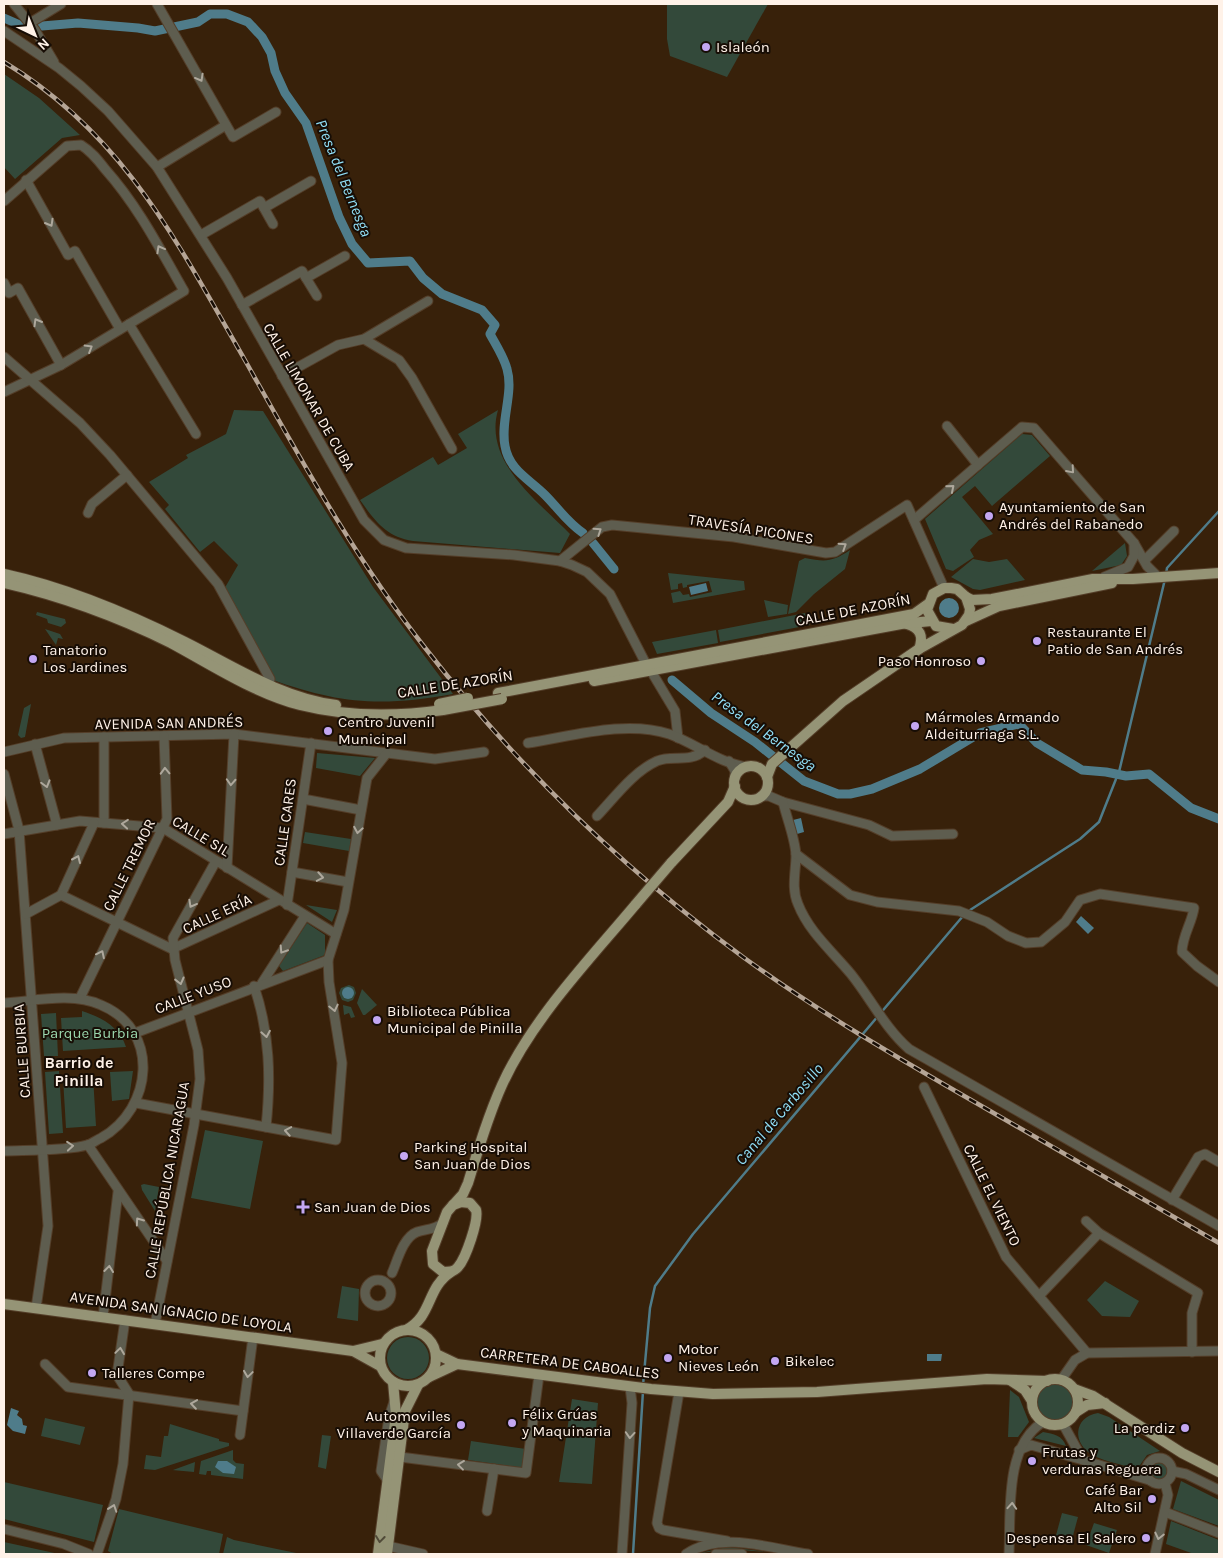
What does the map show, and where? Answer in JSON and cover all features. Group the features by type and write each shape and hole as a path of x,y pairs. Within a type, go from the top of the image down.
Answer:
{"main road":[{"path":"918,649 931,634 928,604 934,594 944,588 957,589 966,597 980,600 1093,579 1133,579 1219,573"},
{"name":"CALLE DE AZORÍN","path":"4,574 57,588 120,610 269,686 332,705 361,708 441,707"},
{"path":"353,1351 382,1344 397,1332 406,1330 419,1322 424,1316 435,1287 431,1256 434,1246 443,1223 453,1205 463,1194 468,1183 502,1084 522,1049 549,1010 636,904 728,802 741,770 748,766 759,768 776,761 843,701 918,649 966,621 999,606 1133,579"},
{"name":"CALLE DE AZORÍN","path":"4,583 69,601 120,620 168,642 244,682 298,704 355,715 382,716 441,707 648,668 914,614 928,604"},
{"path":"966,597 970,609 966,621"},
{"name":"CALLE DE AZORÍN","path":"648,668 931,621"},
{"path":"931,621 941,629 953,629"},
{"path":"907,624 914,626 921,634 922,642 918,649"},
{"path":"728,802 747,799 766,789 776,761"},
{"path":"759,768 766,789"},
{"path":"735,782 740,796 747,799"},
{"path":"435,1287 461,1262 476,1223 477,1214 473,1206 468,1183"},
{"path":"453,1205 465,1202 473,1206"},
{"path":"433,1264 439,1270 452,1271"},
{"name":"AVENIDA SAN IGNACIO DE LOYOLA","path":"4,1304 353,1351"},
{"path":"424,1316 430,1341 436,1354 434,1369 429,1377"},
{"path":"406,1330 424,1334 430,1341"},
{"path":"380,1366 379,1358 382,1344"},
{"path":"353,1351 380,1366 393,1382 396,1397 388,1550"},
{"name":"CARRETERA DE CABOALLES","path":"436,1354 457,1364 679,1392 761,1394 1009,1379 1047,1381"},
{"path":"393,1382 407,1387 418,1385 429,1377 457,1364"},
{"path":"1009,1379 1025,1390 1032,1401 1034,1413 1050,1425 1063,1424 1087,1404 1105,1403"},
{"path":"1032,1401 1038,1386 1047,1381 1061,1380 1074,1390 1085,1392 1105,1403 1182,1453 1219,1472"},
{"path":"378,1554 390,1487 400,1457 405,1411 418,1385"},
{"path":"1074,1390 1078,1401 1076,1412"}],"street":[{"path":"14,4 33,26 59,68"},
{"path":"14,38 29,39 33,26 62,4"},
{"path":"157,4 233,137 276,112"},
{"name":"CALLE LIMONAR DE CUBA","path":"4,31 59,68 108,111 157,167 201,235 364,520 384,540 406,548 514,555 560,561 587,572 610,594 648,668 675,711 678,738"},
{"path":"157,167 226,125"},
{"path":"4,200 67,146 75,144 86,148 142,216 184,291 61,364 4,392"},
{"path":"26,180 68,255 75,251 120,329"},
{"path":"264,208 311,182"},
{"path":"201,235 260,201 273,224"},
{"path":"306,278 345,256"},
{"path":"242,305 302,271 317,296"},
{"path":"4,283 9,293 18,288 61,364"},
{"path":"282,376 338,345 364,339 428,301"},
{"path":"129,324 196,434"},
{"path":"364,339 399,360 412,378 452,449"},
{"path":"4,357 80,423 223,591 270,679 269,686"},
{"path":"947,426 978,464"},
{"path":"944,588 914,520 1022,427 1034,428 1134,543 1147,566 1163,577"},
{"path":"88,513 92,504 127,476"},
{"name":"TRAVESÍA PICONES","path":"560,561 602,526 612,525 734,537 826,553 835,552 907,505 914,520"},
{"path":"1145,560 1174,532"},
{"path":"1093,579 1112,575 1128,567 1134,556 1134,543"},
{"path":"528,743 600,731 646,729 678,738 729,761 748,766"},
{"path":"227,868 234,734"},
{"name":"AVENIDA SAN ANDRÉS","path":"4,752 64,738 234,734 435,759 484,752"},
{"name":"CALLE TREMOR","path":"80,998 167,819 164,736"},
{"path":"104,737 104,822"},
{"name":"CALLE CARES","path":"287,905 311,743"},
{"path":"35,744 57,824"},
{"path":"597,816 642,769 660,760 685,760 705,750"},
{"path":"136,1103 336,1140 342,1063 338,1026 329,982 328,960 344,910 367,778 386,754"},
{"path":"729,761 735,771 735,782"},
{"name":"CALLE BURBIA","path":"4,774 19,830 48,1226 36,1308"},
{"path":"766,789 783,802 869,825 892,836 953,834"},
{"path":"303,799 361,810"},
{"path":"783,802 796,854 794,881 797,903 815,934 850,973 884,1018 892,1035 909,1049 1219,1226"},
{"name":"CALLE SIL","path":"4,834 80,821 163,828 336,934"},
{"path":"26,914 61,895 94,823"},
{"path":"796,854 850,895 877,902 959,911 972,915 1008,936 1026,943 1041,942 1065,922 1080,900 1100,894 1194,908 1193,920 1182,943 1182,952 1219,982"},
{"path":"61,895 172,949 173,938 216,862"},
{"path":"292,872 348,882"},
{"name":"CALLE ERÍA","path":"187,1012 172,949 278,900"},
{"path":"266,1127 270,1066 258,985 305,916"},
{"name":"CALLE YUSO","path":"135,1033 328,960"},
{"path":"4,1004 80,998 102,1005 122,1016 135,1033 142,1059 142,1087 136,1103 114,1130 88,1145 4,1151"},
{"name":"CALLE REPÚBLICA NICARAGUA","path":"155,1324 196,1114 200,1078 198,1050 187,1012"},
{"name":"CALLE EL VIENTO","path":"924,1087 1006,1257 1087,1353"},
{"path":"88,1145 118,1192 167,1261"},
{"path":"1172,1200 1198,1157 1205,1154 1219,1162"},
{"path":"103,1317 118,1192"},
{"path":"1086,1221 1099,1233 1198,1293 1192,1313 1192,1352"},
{"path":"386,1283 408,1239 419,1232 433,1229 443,1223"},
{"path":"419,1232 432,1238 434,1246"},
{"path":"1039,1296 1099,1233"},
{"path":"97,1554 116,1499 123,1464 129,1394 117,1375 125,1320"},
{"path":"240,1435 253,1337"},
{"path":"1061,1380 1075,1360 1087,1353 1219,1351"},
{"path":"45,1364 68,1387 243,1411"},
{"path":"400,1457 526,1473 539,1375"},
{"path":"622,1554 634,1387"},
{"path":"679,1392 657,1523 659,1528 686,1535 808,1554"},
{"path":"1009,1554 1015,1461 1019,1450 1032,1431 1044,1422"},
{"path":"1063,1424 1083,1460"},
{"path":"1019,1450 1031,1445 1149,1480 1156,1484 1165,1484 1172,1476 1172,1466 1164,1459 1154,1459 1147,1466 1146,1476 1149,1480"},
{"path":"487,1511 494,1469"},
{"path":"1172,1471 1186,1474 1219,1490"},
{"path":"1155,1554 1168,1495 1165,1484"},
{"path":"1165,1512 1219,1533"},
{"path":"4,1529 64,1544 89,1554"},
{"path":"686,1535 692,1540 690,1552 727,1541"},
{"path":"388,1550 423,1554"},
{"path":"716,1554 742,1554"}],"green space":[{"name":"Islaleón","path":"667,4 768,4 727,77 670,56 667,39"},
{"path":"4,74 39,98 80,135 62,138 15,179 4,167"},
{"path":"234,410 263,411 373,587 453,694 404,701 360,701 318,694 270,679 223,591 238,565 214,541 200,552 165,509 169,505 149,482 188,458 186,455 226,434"},
{"path":"498,410 496,429 499,447 506,464 517,480 570,534 560,553 413,541 395,536 376,521 360,500 433,457 438,465 467,448 458,434"},
{"path":"1022,434 1032,435 1050,456 992,506 975,486 962,497 993,534 979,540 970,550 974,557 953,571 946,569 925,519"},
{"path":"1125,543 1127,556 1121,565 1092,571"},
{"path":"850,550 845,569 814,594 796,612 788,614 799,561 805,558 829,560"},
{"path":"973,559 989,562 1007,559 1025,580 980,590 973,589 951,577"},
{"path":"668,573 744,581 745,590 673,603 671,593 680,591 683,595 689,594 690,597 712,592 709,581 687,585 687,587 683,588 682,583 678,584 678,589 671,590"},
{"path":"764,600 788,605 787,614 768,617"},
{"path":"37,612 65,619 66,623 61,627 48,623 47,619 36,615"},
{"path":"805,613 810,625 720,642 718,630"},
{"path":"45,629 60,634 63,639 58,638 56,645"},
{"path":"716,630 718,643 657,654 652,642"},
{"path":"31,704 25,737 21,738 18,735 24,708"},
{"path":"317,753 375,758 360,776 316,768"},
{"path":"305,832 351,839 349,851 303,843"},
{"path":"306,905 337,910 332,922"},
{"path":"307,923 325,935 325,955 283,971 279,966"},
{"path":"349,985 354,987 356,993 353,1000 348,1002 342,1000 339,993 341,988"},
{"path":"362,989 377,1005 365,1015 363,1015 357,1003"},
{"path":"343,1005 351,1007 355,1017 351,1018 349,1013 344,1015"},
{"name":"Parque Burbia","path":"82,1011 96,1016 114,1028 126,1047 63,1051 61,1018 82,1017"},
{"path":"56,1013 58,1056 44,1056 41,1014"},
{"path":"59,1071 63,1133 49,1134 45,1072"},
{"path":"133,1071 129,1099 112,1101 110,1072"},
{"path":"93,1076 96,1126 66,1128 63,1078"},
{"path":"205,1130 263,1141 250,1209 191,1198"},
{"path":"141,1185 159,1187 155,1211 142,1190"},
{"path":"1105,1281 1139,1301 1130,1317 1102,1316 1087,1300"},
{"path":"342,1286 359,1289 358,1321 337,1318"},
{"path":"408,1337 423,1343 429,1358 423,1373 408,1379 393,1373 387,1358 393,1343"},
{"path":"1055,1384 1062,1385 1068,1389 1072,1395 1072,1409 1068,1415 1062,1419 1055,1420 1048,1419 1042,1415 1038,1409 1037,1402 1038,1395 1042,1389 1048,1385"},
{"path":"1010,1390 1019,1397 1029,1422 1018,1437 1008,1437"},
{"path":"572,1399 598,1403 592,1484 559,1482"},
{"path":"1098,1413 1109,1417 1160,1451 1147,1455 1138,1468 1135,1469 1093,1455 1081,1444 1078,1431 1084,1420"},
{"path":"45,1418 85,1427 80,1445 41,1436"},
{"path":"170,1424 219,1439 219,1441 229,1443 229,1446 155,1470 144,1469 146,1455 161,1457 164,1436 168,1436"},
{"path":"1043,1432 1060,1437 1066,1446 1034,1438"},
{"path":"322,1435 331,1436 326,1469 318,1467"},
{"path":"471,1441 526,1449 523,1468 468,1460"},
{"path":"233,1450 233,1460 236,1463 244,1464 243,1479 211,1475 211,1471 207,1471 206,1475 199,1474 201,1461"},
{"path":"1159,1461 1166,1464 1169,1471 1166,1478 1159,1481 1152,1478 1149,1471 1152,1464"},
{"path":"195,1462 194,1472 172,1470 173,1470"},
{"path":"1181,1481 1219,1500 1219,1526 1173,1509"},
{"path":"4,1482 103,1505 94,1542 4,1519"},
{"path":"119,1509 223,1534 219,1554 113,1554 108,1551"},
{"path":"1062,1513 1078,1517 1071,1543 1055,1539"},
{"path":"1171,1521 1219,1540 1219,1554 1194,1554 1166,1544"},
{"path":"1094,1523 1117,1530 1109,1553 1086,1545"},
{"path":"227,1537 234,1540 301,1554 223,1554"},
{"path":"4,1542 59,1554 4,1554"},
{"path":"727,1547 768,1552 726,1549 696,1554"}],"water":[{"path":"706,583 708,591 691,595 689,587"},
{"path":"949,598 956,601 959,608 956,615 949,618 942,615 939,608 942,601"},
{"path":"801,818 804,832 797,834 793,820"},
{"path":"1081,916 1094,928 1088,934 1076,922"},
{"path":"346,987 350,987 354,993 350,999 346,999 342,995 342,991"},
{"path":"927,1354 942,1354 941,1361 927,1361"},
{"path":"11,1408 19,1411 17,1415 22,1419 23,1425 27,1426 25,1434 13,1431 7,1425"},
{"path":"218,1461 227,1461 236,1467 234,1474 223,1473 215,1467"}],"waterway":[{"name":"Presa del Bernesga","path":"42,26 78,23 155,31 198,22 210,14 227,14 248,22 262,37 271,53 275,71 285,93 306,123 339,217 352,244 368,263 410,261 423,278 442,294 482,310 495,325 490,334 504,360 509,378 504,427 507,454 515,468 545,495 567,520 583,533"},
{"name":"Presa del Bernesga","path":"4,18 20,25"},
{"name":"Canal de Carbosillo","path":"1166,574 1167,568 1219,511"},
{"name":"Presa del Bernesga","path":"593,543 614,569"},
{"name":"Canal de Carbosillo","path":"1119,772 1165,579"},
{"name":"Presa del Bernesga","path":"672,680 711,713 755,742 804,781 838,794 850,794 872,789 920,769 980,733 1019,724 1037,743 1082,770 1126,776 1149,774 1191,808 1219,819"},
{"name":"Canal de Carbosillo","path":"967,912 1080,839 1099,822 1116,779"},
{"name":"Canal de Carbosillo","path":"643,1385 650,1308 655,1286 693,1234 963,916"},
{"name":"Canal de Carbosillo","path":"633,1554 643,1391"}],"railway":[{"path":"4,62 46,91 83,123 116,158 145,195 197,276 330,509 400,615 497,734 574,814 656,888 771,977 918,1069 1219,1243"}],"place":[{"name":"Islaleón","path":"706,47"},
{"name":"Ayuntamiento de San Andrés del Rabanedo","path":"989,516"},
{"name":"Restaurante El Patio de San Andrés","path":"1037,641"},
{"name":"Tanatorio Los Jardines","path":"33,659"},
{"name":"Paso Honroso","path":"981,661"},
{"name":"Mármoles Armando Aldeiturriaga S.L.","path":"915,726"},
{"name":"Centro Juvenil Municipal","path":"328,731"},
{"name":"Biblioteca Pública Municipal de Pinilla","path":"377,1020"},
{"name":"Parking Hospital San Juan de Dios","path":"404,1156"},
{"name":"San Juan de Dios","path":"303,1207"},
{"name":"Motor Nieves León","path":"668,1358"},
{"name":"Bikelec","path":"775,1361"},
{"name":"Talleres Compe","path":"92,1373"},
{"name":"Félix Grúas y Maquinaria","path":"512,1423"},
{"name":"Automoviles Villaverde García","path":"461,1425"},
{"name":"La perdiz","path":"1185,1428"},
{"name":"Frutas y verduras Reguera","path":"1032,1461"},
{"name":"Café Bar Alto Sil","path":"1152,1499"},
{"name":"Despensa El Salero","path":"1146,1538"}],"district":[{"name":"Barrio de Pinilla","path":"79,1071"}]}
